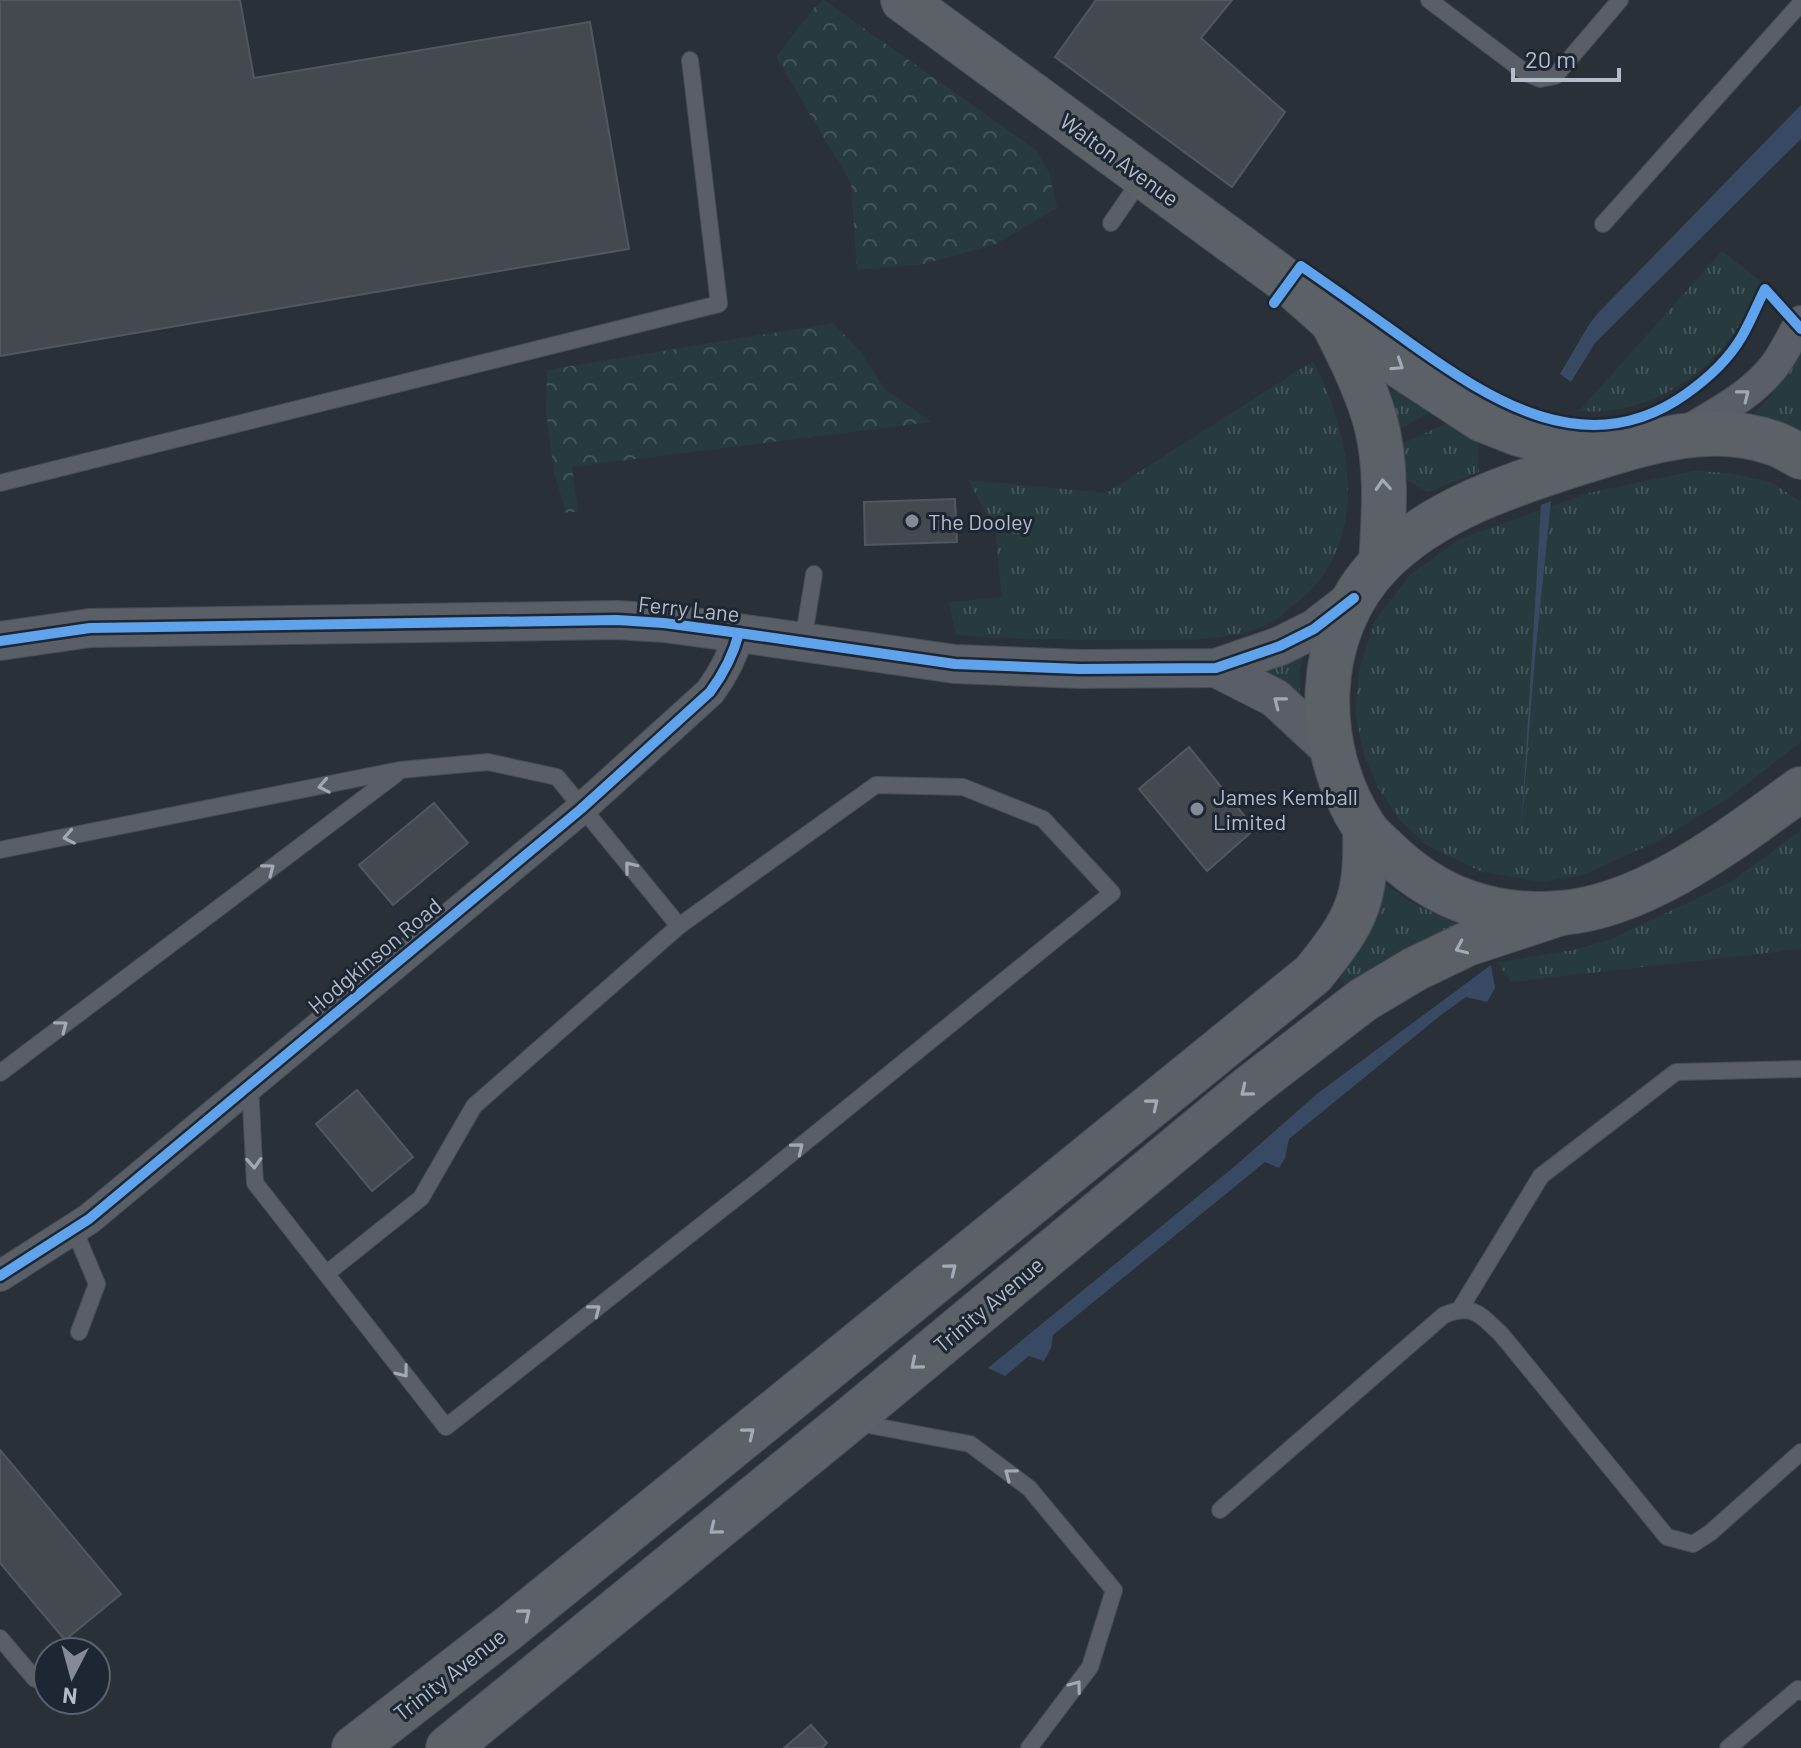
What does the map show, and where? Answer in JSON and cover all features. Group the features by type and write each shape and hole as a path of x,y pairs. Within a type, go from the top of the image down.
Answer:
{"main road":[{"name":"Walton Avenue","path":"903,0 1289,283 1333,322 1481,419 1519,434 1562,445 1626,449"},
{"name":"Walton Avenue","path":"1333,322 1375,419 1384,500 1381,563"},
{"path":"1801,457 1774,443 1736,434 1678,435 1529,479 1475,501 1424,528 1381,563 1354,598 1340,625 1326,702 1331,750 1341,780 1365,829 1400,863 1429,885 1468,904 1504,912 1561,913 1612,903 1713,853 1801,789"},
{"name":"Trinity Avenue","path":"354,1748 510,1627 1313,974 1353,919 1362,891 1365,829"},
{"name":"Trinity Avenue","path":"448,1748 1249,1088 1363,1000 1415,969 1467,944 1561,913"}],"street":[{"path":"1678,435 1734,403 1755,386 1776,364 1801,321"},
{"name":"Ferry Lane","path":"0,641 90,628 567,620 664,623 916,660 1005,668 1216,668 1280,646 1314,629 1354,598"},
{"name":"Hodgkinson Road","path":"0,1276 74,1229 581,809 710,692 725,672 739,633"},
{"name":"Ferry Lane","path":"1216,668 1275,698 1331,750"}],"lane":[{"path":"1429,0 1526,73 1540,79 1555,76 1620,0"},
{"path":"1603,224 1801,3"},
{"path":"0,483 719,304 690,60"},
{"path":"1111,223 1143,176"},
{"path":"803,642 814,574"},
{"path":"0,850 400,770 488,762 557,777 679,926"},
{"path":"0,1073 400,770"},
{"path":"250,1085 255,1183 326,1274 446,1427 748,1188 1112,893 1043,819 963,787 876,785 679,926 474,1106 421,1198 326,1274"},
{"path":"1460,1309 1541,1176 1676,1072 1801,1069"},
{"path":"74,1229 97,1284 79,1332"},
{"path":"1220,1510 1444,1315 1460,1309 1476,1311 1501,1334 1667,1537 1693,1544 1710,1533 1801,1452"},
{"path":"848,1421 970,1444 1029,1488 1114,1590 1090,1667 1029,1748"},
{"path":"0,1638 32,1675"},
{"path":"1728,1748 1798,1689 1801,1692"}],"green space":[{"path":"824,0 1036,150 1049,172 1057,208 996,244 924,264 857,270 851,183 776,57 814,8"},
{"path":"1722,251 1763,283 1739,326 1721,350 1686,381 1646,402 1602,411 1579,411"},
{"path":"833,323 860,351 884,388 931,422 572,467 578,511 566,513 554,472 546,412 547,370"},
{"path":"1801,347 1801,430 1755,413 1770,397"},
{"path":"1313,361 1338,423 1345,456 1348,489 1345,522 1336,553 1319,581 1280,617 1248,631 1199,639 1066,640 956,635 949,602 1002,597 995,528 968,480 1106,493"},
{"path":"1397,389 1429,412 1403,428 1394,426 1385,395"},
{"path":"1449,422 1478,441 1479,472 1428,492 1402,478 1400,445"},
{"path":"1694,471 1729,473 1771,482 1801,502 1801,742 1730,797 1660,840 1583,875 1542,882 1482,872 1426,845 1399,819 1379,789 1364,755 1355,712 1359,670 1375,620 1410,575 1460,539 1588,493"},
{"path":"1303,656 1300,697 1264,674 1264,664"},
{"path":"1801,830 1801,949 1511,982 1497,962 1574,950 1609,940 1731,882"},
{"path":"1382,882 1405,899 1457,924 1407,947 1344,985 1336,973 1373,919"}],"water":[{"path":"1801,105 1801,139 1595,343 1571,382 1560,374 1598,313"},
{"path":"1551,501 1535,657 1521,834 1541,505"},
{"path":"1491,965 1495,988 1487,1002 1466,997 1441,1015 1289,1139 1285,1158 1279,1168 1265,1162 1053,1335 1044,1361 1029,1356 1005,1376 988,1368 1235,1166 1318,1093"}],"building":[{"path":"0,0 240,0 254,78 590,22 629,249 0,356"},
{"path":"1096,0 1232,0 1201,38 1285,112 1232,187 1055,57"},
{"path":"955,499 957,542 865,545 864,502"},
{"name":"James Kemball Limited","path":"1189,747 1255,829 1207,871 1139,789"},
{"path":"434,803 468,843 393,905 359,865"},
{"path":"357,1090 413,1157 372,1191 316,1124"},
{"path":"0,1450 121,1594 70,1636 62,1636 0,1563"},
{"path":"811,1725 827,1743 822,1748 784,1748"}],"cycle path":[{"path":"1274,303 1301,266 1474,386 1542,417 1577,424 1613,424 1649,414 1686,394 1730,354 1765,289 1801,329"},
{"path":"0,641 90,628 617,620 664,623 955,664 1080,669 1216,668 1280,646 1314,629 1354,598"},
{"path":"0,1276 89,1219 581,809 710,692 728,664 739,633"}],"place":[{"name":"The Dooley","path":"912,521"},
{"name":"James Kemball Limited","path":"1197,809"}]}
